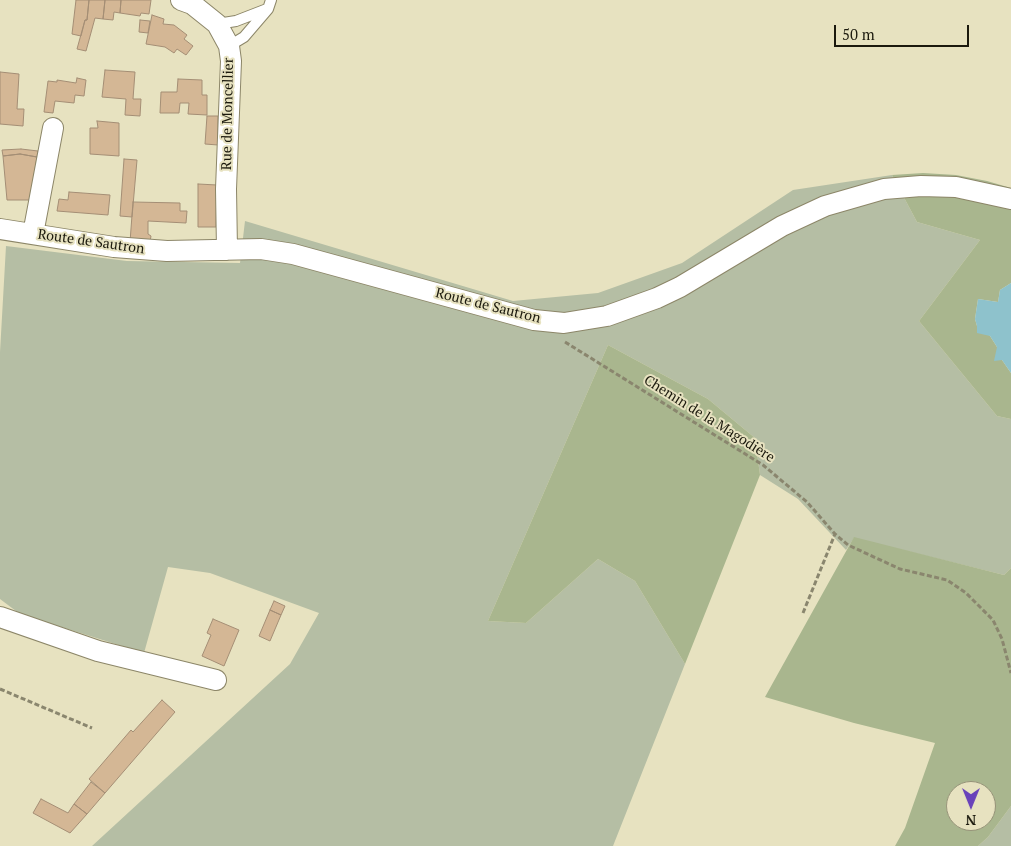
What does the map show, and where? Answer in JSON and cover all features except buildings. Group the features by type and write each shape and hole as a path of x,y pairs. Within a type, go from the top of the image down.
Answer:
{"street":[{"name":"Rue de Moncellier","path":"181,0 192,4 217,24 229,46 231,61 226,189 227,250"},
{"path":"33,234 54,128"},
{"name":"Route de Sautron","path":"0,229 114,247 167,251 261,249 293,254 534,320 564,323 606,316 657,298 782,226 824,206 876,191 921,186 956,187 1011,199"},
{"path":"0,617 98,650 216,680"}],"lane":[{"path":"217,24 236,21 269,4"},
{"path":"229,46 244,37 269,4"}],"path":[{"name":"Chemin de la Magodière","path":"564,341 764,465 807,502 835,534 848,545 900,569 948,580 966,593 993,620 1002,640 1011,673"},
{"path":"803,613 835,534"},
{"path":"0,689 92,728"}],"green space":[{"path":"923,173 956,175 1011,188 1011,283 1000,290 998,302 978,299 975,319 977,326 990,336 1011,373 1011,419 997,416 919,321 980,240 917,222 892,175"},
{"path":"892,175 917,222 980,240 919,321 997,416 1011,419 1011,568 1004,575 854,538 846,550 798,499 760,475 755,438 708,399 608,345 488,621 526,623 598,559 635,581 685,664 613,846 92,846 290,664 319,613 210,573 168,567 144,653 20,614 0,599 0,352 6,246 127,261 240,263 245,221 513,301 598,293 682,263 793,190"},
{"path":"608,345 708,399 755,438 760,475 685,664 635,581 598,559 526,623 488,621"},
{"path":"854,537 1004,575 1011,568 1011,806 996,826 996,781 946,781 946,831 992,831 988,837 978,846 895,846 905,828 935,743 854,723 765,697"},
{"path":"1011,806 1011,846 978,846 992,831 996,831 996,826"}],"water":[{"path":"1011,283 1011,373 1002,360 994,361 997,347 990,336 977,333 975,319 978,299 998,302 1000,290"}]}
